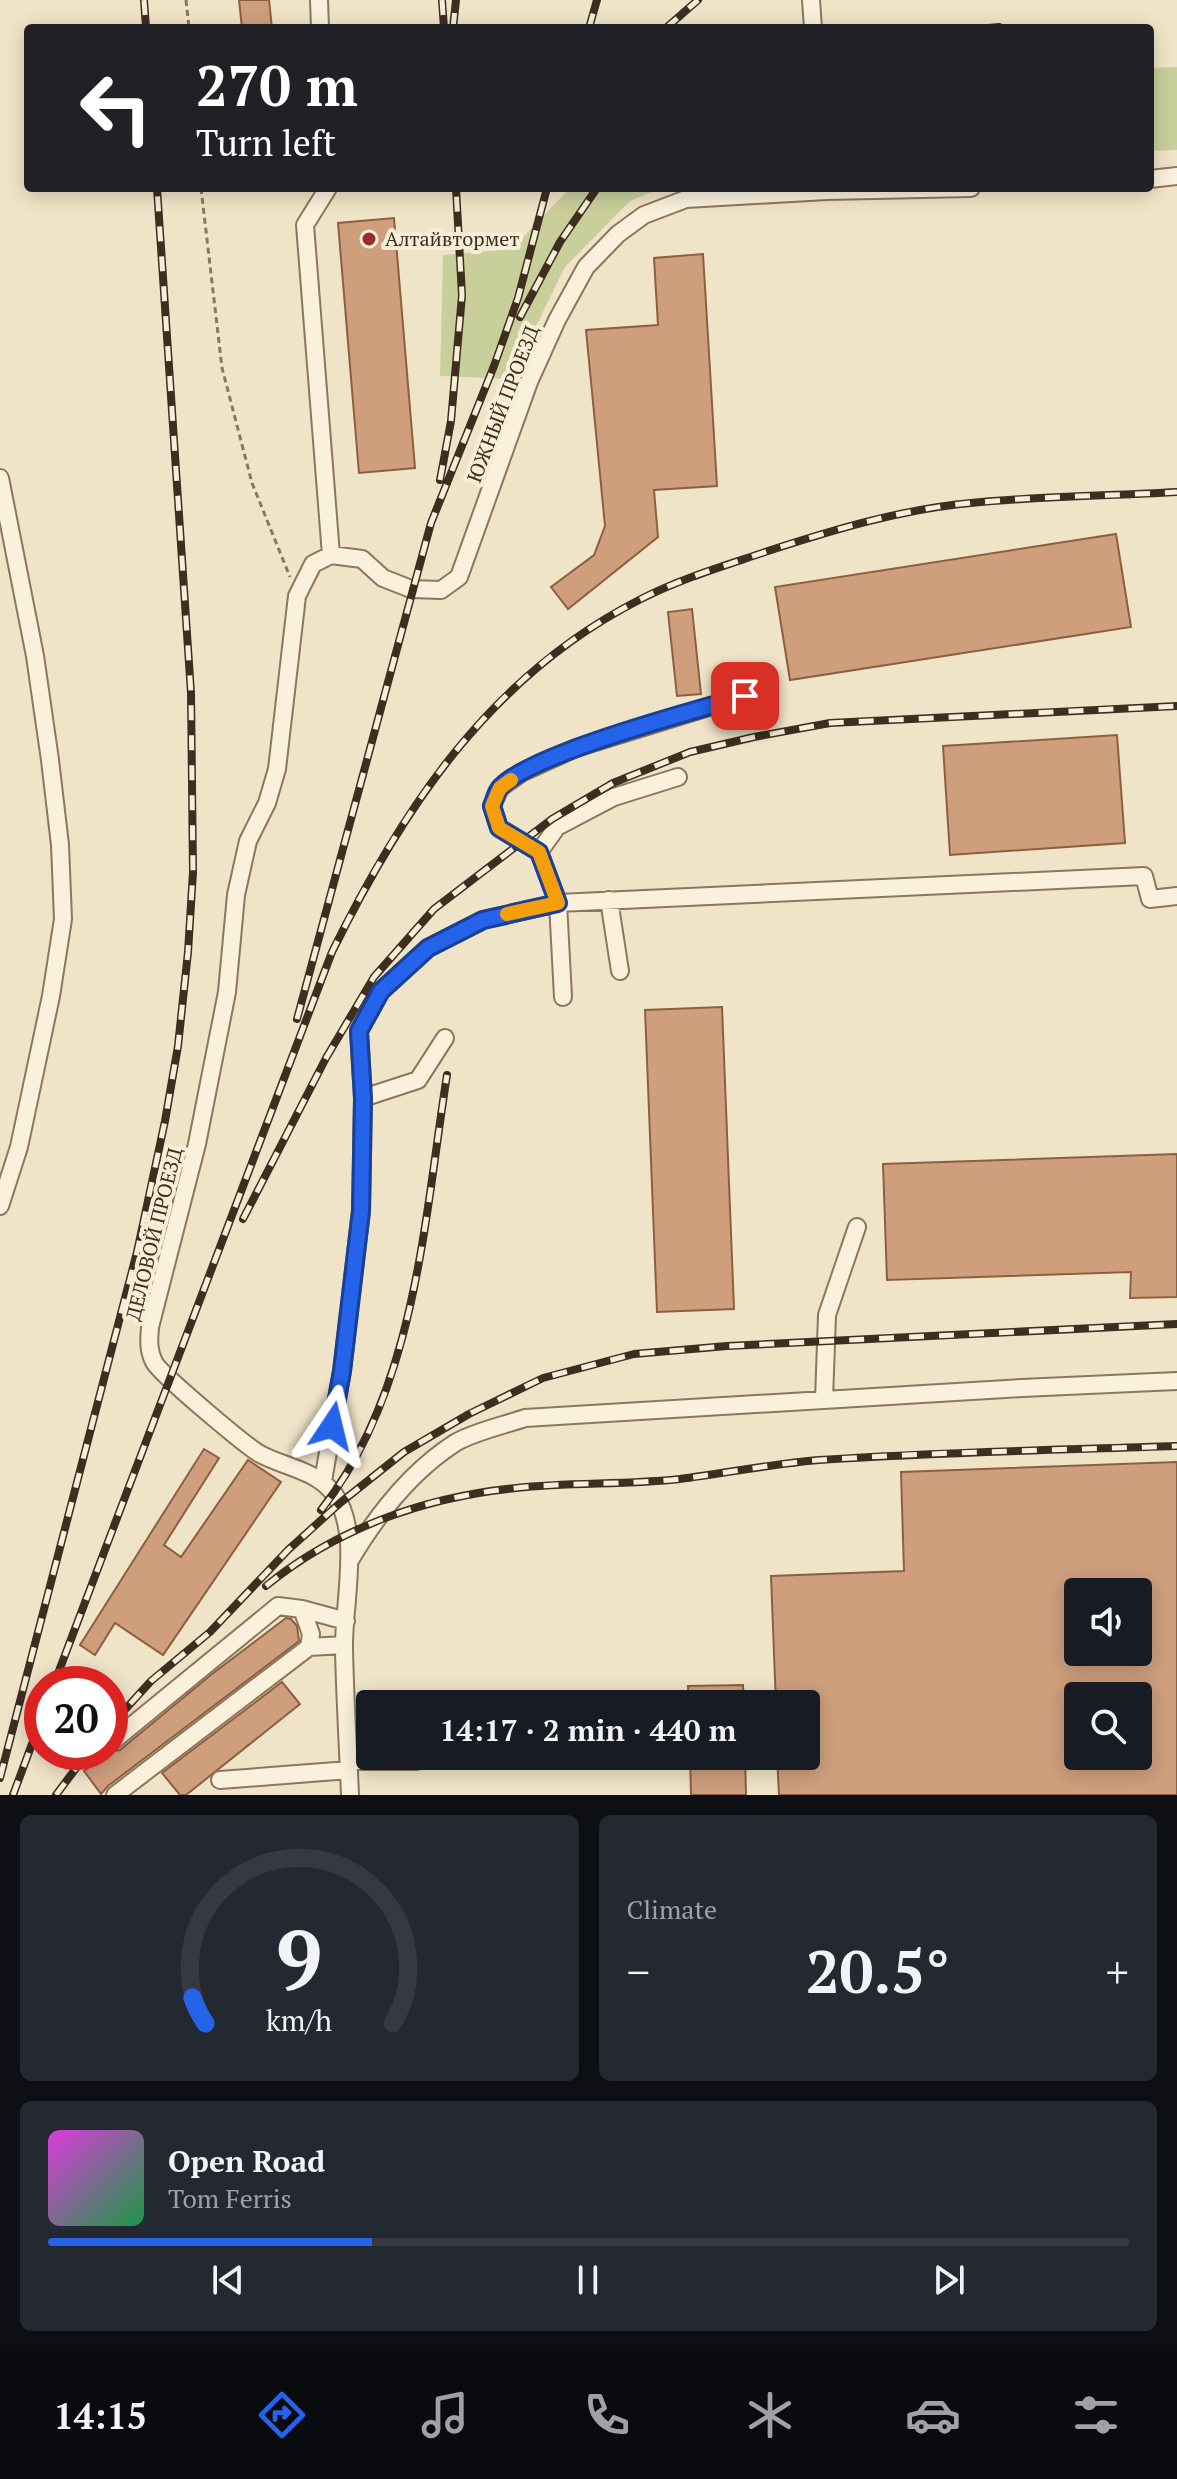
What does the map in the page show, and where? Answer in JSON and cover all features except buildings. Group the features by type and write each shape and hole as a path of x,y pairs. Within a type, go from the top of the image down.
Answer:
{"street":[{"path":"319,0 320,24"},
{"path":"811,0 813,24"},
{"path":"1154,179 1177,176"},
{"path":"297,596 313,564 331,555 305,225 326,192"},
{"name":"ЮЖНЫЙ ПРОЕЗД","path":"331,555 362,559 383,578 411,589 441,590 459,577 529,382 557,320 586,267 618,234 644,215 686,199 784,192"},
{"path":"0,478 20,574 48,745 60,845 63,919 51,996 19,1147 0,1206"},
{"name":"ДЕЛОВОЙ ПРОЕЗД","path":"297,596 277,769 267,803 248,841 236,895 227,992 197,1144 150,1327 148,1346 155,1365 258,1453 323,1481"},
{"path":"563,997 558,903 539,852 499,828 492,806 500,788 521,773 576,748 745,696"},
{"path":"539,852 557,827 614,797 678,777"},
{"path":"350,1795 344,1645 349,1562 340,1503 323,1481 342,1371 361,1211 363,1098 359,1031 381,991 428,948 483,920 558,903 1144,876 1150,899 1177,896"},
{"path":"609,900 620,971"},
{"path":"363,1098 418,1080 445,1038"},
{"path":"824,1400 827,1315 857,1227"},
{"path":"349,1562 373,1521 408,1483 457,1442 525,1418 1177,1381"},
{"path":"128,1729 278,1606 346,1621"},
{"path":"302,1609 311,1634 309,1647"},
{"path":"115,1795 309,1647 344,1645"},
{"path":"220,1780 356,1765"}],"path":[{"path":"186,0 189,24"},
{"path":"201,192 222,368 252,483 297,596"}],"green space":[{"path":"1177,67 1177,150 1154,151 1154,68"},
{"path":"566,192 651,192 630,201 565,267 510,379 440,376 443,255 512,249"}],"railway":[{"path":"144,0 146,24"},
{"path":"442,0 444,24"},
{"path":"453,24 456,0"},
{"path":"590,24 597,0"},
{"path":"671,24 698,0"},
{"path":"0,1778 137,1252 178,1046 188,952 193,872 191,693 157,192"},
{"path":"440,480 451,421 462,295 456,192"},
{"path":"297,1019 431,523 518,298 546,192"},
{"path":"520,317 560,242 594,192"},
{"path":"61,1666 332,952 360,898 422,796 457,749 496,706 540,666 588,630 641,599 689,578 795,542 870,521 946,506 1177,492"},
{"path":"243,1219 326,1058 374,977 434,909 552,819 613,783 690,752 830,723 1177,706"},
{"path":"321,1510 353,1463 378,1412 397,1358 422,1245 447,1075"},
{"path":"128,1706 151,1681 210,1632 288,1550 404,1452 469,1414 543,1378 634,1354 727,1346 1177,1324"},
{"path":"266,1586 322,1547 352,1532 416,1508 482,1492 680,1479 819,1460 1177,1446"},
{"path":"13,1795 24,1765"},
{"path":"56,1795 75,1770"}],"slow traffic":[{"path":"507,914 558,903 539,852 499,828 492,806 500,788 511,780"}],"place":[{"name":"Алтайвтормет","path":"369,239"}],"route":[{"path":"332,1426 342,1371 361,1211 363,1098 359,1031 381,991 428,948 483,920 558,903 539,852 499,828 492,806 500,788 521,773 576,748 745,696"}]}
